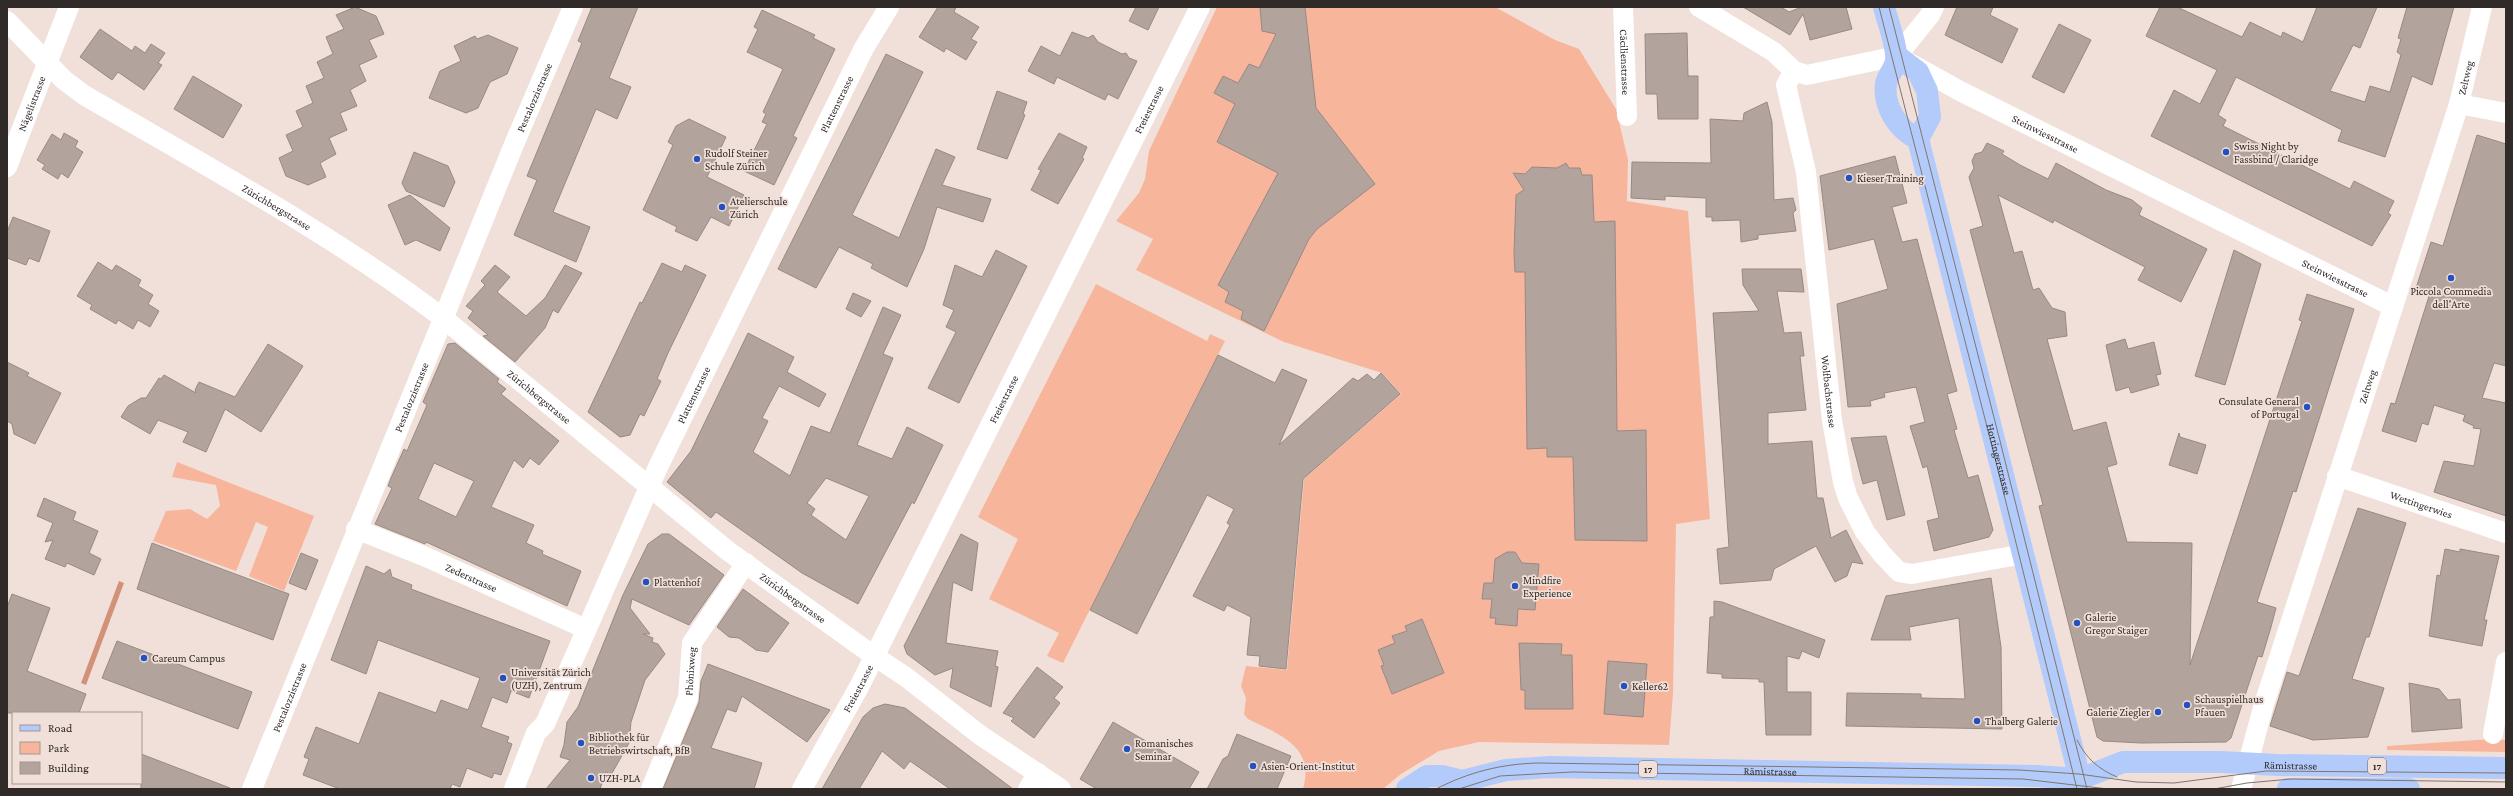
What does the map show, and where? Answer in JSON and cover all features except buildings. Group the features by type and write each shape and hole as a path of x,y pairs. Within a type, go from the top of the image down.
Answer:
{"main road":[{"path":"1884,7 1897,56 1895,69 1889,74 1886,83 1887,101 1898,124 1918,139 1930,117 1927,91 1918,72 1897,56"},
{"name":"Hottingerstrasse","path":"1918,139 2083,787"},
{"name":"Rämistrasse","path":"1407,789 1427,776 1442,776 1460,785 1506,770 1550,767 2036,776 2083,787 2123,762 2220,762 2248,764 2506,768"},
{"name":"Rämistrasse","path":"2288,789 2409,789"}],"street":[{"name":"Nägelistrasse","path":"7,167 35,91 48,63 69,7"},
{"name":"Pestalozzistrasse","path":"252,789 356,529 573,7"},
{"name":"Plattenstrasse","path":"514,789 536,733 545,724 586,628 650,489 864,48 888,7"},
{"name":"Freiestrasse","path":"802,789 842,719 1200,7"},
{"name":"Cäcilienstrasse","path":"1623,7 1627,116"},
{"path":"1699,7 1774,52 1794,71 1807,75 1897,56 1930,15 1934,7"},
{"name":"Zeltweg","path":"2241,789 2264,704 2392,306 2459,104 2482,7"},
{"name":"Zürichbergstrasse","path":"7,21 64,80 84,96 333,242 396,282 443,318 650,489 746,563 874,656 906,676 980,735 1033,781 1061,789"},
{"name":"Steinwiesstrasse","path":"1897,56 1960,91 2392,306"},
{"name":"Wolfbachstrasse","path":"1794,71 1786,85 1806,172 1834,428 1848,498 1866,532 1893,568 1908,574 2024,554"},
{"path":"2459,104 2506,113"},
{"name":"Wettingerwies","path":"2337,476 2506,533"},
{"name":"Zederstrasse","path":"356,529 426,557 586,628"},
{"name":"Phönixweg","path":"651,789 688,698 692,644 746,563"},
{"path":"2493,734 2506,662"}],"green space":[{"path":"1217,7 1495,7 1555,40 1579,49 1616,109 1628,160 1627,201 1688,211 1710,519 1676,524 1673,693 1669,745 1479,742 1439,751 1401,774 1383,789 1303,789 1305,774 1304,762 1299,752 1283,737 1248,719 1244,714 1246,698 1241,686 1246,666 1287,670 1304,479 1401,394 1382,373 1284,342 1136,270 1153,239 1116,221 1139,193 1145,179 1149,151"},
{"path":"1096,284 1207,341 1210,334 1225,341 1063,663 1047,656 1059,633 989,599 1018,539 978,517"},
{"path":"177,462 314,516 284,591 249,576 268,527 256,522 236,571 153,541 166,511 190,509 207,519 220,506 216,485 172,477"},
{"path":"2492,739 2506,740 2506,752 2387,750 2387,746"}],"shaded area":[{"path":"119,581 124,583 86,685 81,683"}],"tram line":[{"path":"1879,7 1993,450 2077,789"},
{"path":"1889,7 2087,789"},
{"path":"2077,740 2084,752 2098,767 2117,777"},
{"path":"1436,789 1461,778 1486,770 1511,765 1538,763 2019,770 2079,774 2136,782 2174,783 2266,771 2506,773"},
{"path":"1459,789 1500,776 1572,772 2023,779 2108,789"},
{"path":"2214,789 2247,783 2291,779 2506,782"}],"place":[{"name":"Swiss Night by Fassbind / Claridge","path":"2226,152"},
{"name":"Rudolf Steiner Schule Zürich","path":"697,159"},
{"name":"Kieser Training","path":"1849,178"},
{"name":"Atelierschule Zürich","path":"722,207"},
{"name":"Piccola Commedia dell'Arte","path":"2451,278"},
{"name":"Consulate General of Portugal","path":"2307,407"},
{"name":"Plattenhof","path":"646,582"},
{"name":"Mindfire Experience","path":"1515,586"},
{"name":"Galerie Gregor Staiger","path":"2077,623"},
{"name":"Careum Campus","path":"144,658"},
{"name":"Universität Zürich (UZH), Zentrum","path":"503,678"},
{"name":"Keller62","path":"1624,686"},
{"name":"Schauspielhaus Pfauen","path":"2187,705"},
{"name":"Galerie Ziegler","path":"2158,712"},
{"name":"Thalberg Galerie","path":"1977,721"},
{"name":"Bibliothek für Betriebswirtschaft, BfB","path":"581,743"},
{"name":"Romanisches Seminar","path":"1127,749"},
{"name":"Asien-Orient-Institut","path":"1253,766"},
{"name":"UZH-PLA","path":"591,778"}]}
